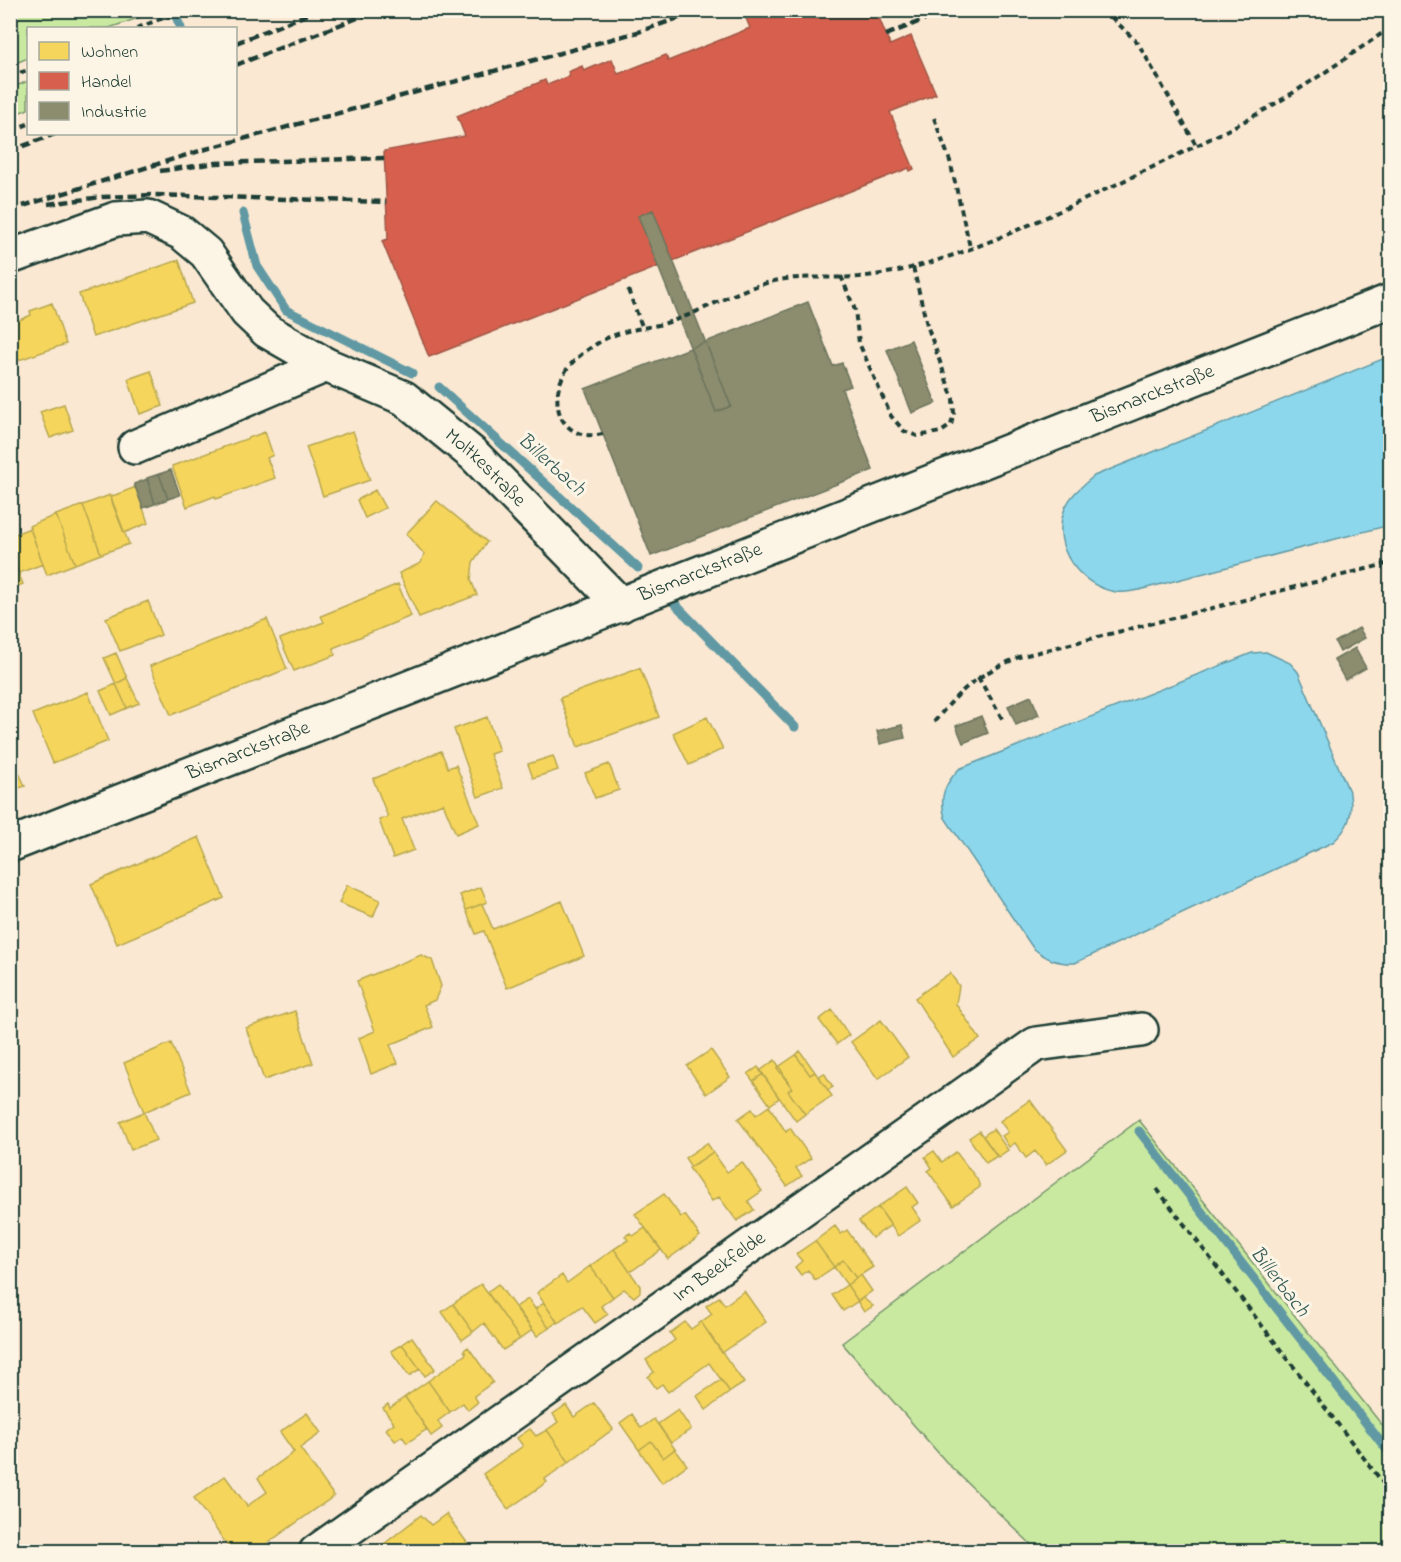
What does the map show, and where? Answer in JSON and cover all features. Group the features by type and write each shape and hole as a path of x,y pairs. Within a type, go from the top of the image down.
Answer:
{"street":[{"name":"Moltkestraße","path":"10,257 116,219 148,217 182,233 206,253 247,312 267,331 326,365 404,398 474,455 621,605"},
{"name":"Bismarckstraße","path":"10,845 1390,301"},
{"path":"135,447 326,365"},
{"name":"Im Beekfelde","path":"316,1551 1036,1044 1141,1030"}],"path":[{"path":"140,27 184,10"},
{"path":"1104,10 1138,43 1196,145"},
{"path":"1113,17 1126,10"},
{"path":"603,434 583,435 571,431 561,419 557,405 558,388 567,369 582,354 605,339 642,326 672,322 764,283 814,276 859,277 914,267 1026,227 1259,113 1390,28"},
{"path":"10,76 27,69"},
{"path":"934,118 950,161 970,247"},
{"path":"841,276 855,310 859,343 891,416 904,431 916,436 930,436 951,425 954,412 953,399 927,325 914,267"},
{"path":"628,290 642,326"},
{"path":"934,722 960,691 978,677 1019,657 1390,563"},
{"path":"978,677 1003,720"},
{"path":"1157,1189 1390,1492"}],"green space":[{"path":"11,10 159,10 112,27 27,27 27,58 11,65"},
{"path":"27,81 27,109 11,116 11,88"},
{"path":"1139,1120 1390,1435 1390,1551 1038,1551 948,1464 842,1343"}],"water":[{"path":"1390,356 1390,525 1128,592 1116,592 1091,582 1072,563 1065,551 1062,538 1061,525 1064,511 1073,496 1094,476"},
{"path":"1266,652 1290,663 1298,672 1350,794 1349,821 1343,832 1333,842 1075,963 1058,962 1038,952 1033,948 945,818 944,792 954,775 959,769 1252,653"}],"building: Wohnen":[{"path":"179,260 193,303 93,337 79,294"},
{"path":"52,303 66,344 10,363 10,324 31,315 30,311"},
{"path":"151,371 163,406 140,414 128,379"},
{"path":"64,404 73,430 50,438 40,412"},
{"path":"353,431 370,480 323,496 306,447"},
{"path":"265,432 273,455 267,458 275,478 187,507 172,466"},
{"path":"136,487 148,523 124,533 110,497"},
{"path":"375,490 385,508 365,518 357,500"},
{"path":"110,495 129,544 101,554 83,505"},
{"path":"437,501 487,542 473,562 471,580 477,595 419,617 399,573 421,563 424,554 406,534"},
{"path":"83,505 101,554 75,564 56,515"},
{"path":"56,515 75,564 47,575 29,526"},
{"path":"30,528 43,564 19,573 10,552 10,536"},
{"path":"10,552 23,584 10,589"},
{"path":"398,584 411,616 333,648 335,655 294,671 280,639 324,622 321,616"},
{"path":"148,601 161,635 120,651 106,618"},
{"path":"267,619 287,669 171,715 150,666"},
{"path":"116,653 127,678 116,684 104,658"},
{"path":"640,668 659,717 578,747 560,698"},
{"path":"127,678 139,703 127,708 116,684"},
{"path":"116,684 127,708 111,715 100,691"},
{"path":"88,692 108,741 53,763 33,714"},
{"path":"487,717 499,751 490,754 503,788 478,797 454,729"},
{"path":"707,717 723,749 689,765 673,733"},
{"path":"441,751 448,768 456,765 479,824 456,834 443,803 402,819 414,850 393,858 379,820 388,817 373,779"},
{"path":"10,753 25,786 10,791"},
{"path":"553,756 558,770 533,778 528,764"},
{"path":"609,764 619,790 595,798 585,773"},
{"path":"199,837 224,898 117,944 91,884"},
{"path":"347,885 380,900 373,917 339,903"},
{"path":"481,887 487,902 466,910 460,895"},
{"path":"562,901 584,956 507,988 484,931 476,934 466,910 482,904 493,929"},
{"path":"421,955 432,960 441,986 435,1000 424,1005 433,1027 390,1045 398,1063 371,1074 359,1038 375,1031 357,981"},
{"path":"950,973 959,986 956,1004 980,1039 953,1057 915,998"},
{"path":"832,1010 849,1035 837,1044 819,1020"},
{"path":"295,1011 313,1063 264,1080 246,1028"},
{"path":"881,1020 908,1057 878,1079 851,1042"},
{"path":"171,1043 191,1092 144,1112 124,1063"},
{"path":"711,1050 730,1077 706,1094 687,1066"},
{"path":"800,1051 815,1072 810,1075 796,1055"},
{"path":"796,1055 810,1075 815,1072 832,1096 805,1114 788,1091 792,1088 777,1068"},
{"path":"775,1060 792,1088 788,1091 805,1114 796,1121 760,1071"},
{"path":"758,1067 763,1074 753,1081 748,1074"},
{"path":"824,1073 833,1087 828,1090 818,1077"},
{"path":"763,1074 779,1098 770,1105 753,1081"},
{"path":"1030,1100 1067,1150 1046,1165 1035,1151 1026,1158 1015,1143 1009,1147 1002,1136 1008,1132 1000,1121"},
{"path":"769,1106 786,1132 790,1128 811,1158 796,1168 802,1176 787,1186 738,1119 752,1109 756,1115"},
{"path":"144,1112 156,1140 131,1150 120,1122"},
{"path":"993,1129 1008,1150 998,1157 983,1136"},
{"path":"979,1131 997,1156 986,1163 969,1138"},
{"path":"707,1143 713,1152 691,1167 685,1158"},
{"path":"934,1151 942,1162 956,1152 977,1179 980,1187 953,1206 928,1171 932,1168 925,1157"},
{"path":"713,1152 727,1172 742,1162 762,1191 748,1201 754,1210 737,1221 719,1197 712,1201 689,1168"},
{"path":"907,1187 918,1203 912,1207 921,1220 898,1236 878,1207"},
{"path":"664,1194 681,1217 685,1215 700,1236 668,1259 635,1214"},
{"path":"878,1207 891,1225 872,1238 859,1221"},
{"path":"835,1226 841,1234 847,1230 873,1267 856,1278 843,1260 834,1267 815,1241"},
{"path":"645,1228 661,1250 630,1272 614,1249 628,1240 625,1236 630,1233 633,1236"},
{"path":"815,1241 834,1267 815,1280 808,1270 801,1275 795,1267 802,1261 796,1254"},
{"path":"614,1249 640,1286 640,1292 634,1297 624,1289 613,1297 590,1266"},
{"path":"843,1260 856,1278 847,1285 834,1267"},
{"path":"590,1266 613,1297 601,1306 608,1314 595,1323 582,1306 558,1323 537,1293 562,1275 567,1283"},
{"path":"861,1275 872,1291 858,1301 847,1285"},
{"path":"481,1284 520,1339 503,1350 484,1323 473,1332 453,1304"},
{"path":"498,1284 532,1330 520,1339 487,1292"},
{"path":"847,1285 858,1301 843,1311 832,1295"},
{"path":"744,1291 766,1322 722,1353 701,1322 712,1314 706,1306 719,1297 725,1305"},
{"path":"863,1298 873,1306 864,1312 857,1301"},
{"path":"528,1299 549,1328 537,1336 516,1307"},
{"path":"544,1303 557,1322 549,1328 535,1309"},
{"path":"453,1304 473,1332 462,1340 442,1312"},
{"path":"685,1322 691,1329 701,1322 744,1383 730,1392 709,1363 668,1392 662,1384 656,1388 648,1377 654,1372 646,1360 675,1340 670,1333"},
{"path":"412,1337 435,1369 425,1376 402,1344"},
{"path":"402,1344 420,1369 409,1376 391,1351"},
{"path":"468,1347 493,1382 474,1396 478,1402 468,1410 463,1403 450,1412 428,1381 466,1354 464,1350"},
{"path":"721,1380 730,1392 706,1410 697,1396"},
{"path":"428,1381 450,1412 438,1421 442,1428 431,1436 405,1397"},
{"path":"405,1397 427,1429 407,1443 402,1436 395,1441 386,1429 394,1423 383,1408 388,1404 390,1408"},
{"path":"594,1403 613,1429 569,1462 547,1430 558,1422 553,1414 566,1405 574,1417"},
{"path":"678,1410 691,1429 671,1443 658,1424"},
{"path":"307,1413 321,1433 300,1448 334,1496 255,1552 232,1552 194,1498 225,1476 247,1506 267,1492 258,1478 294,1452 280,1432"},
{"path":"632,1414 641,1428 654,1419 675,1449 663,1458 651,1441 639,1450 620,1423"},
{"path":"530,1429 536,1436 547,1430 569,1462 545,1479 547,1482 508,1509 483,1474 523,1446 517,1438"},
{"path":"651,1441 663,1458 675,1449 687,1465 662,1483 639,1450"},
{"path":"446,1514 474,1552 459,1552 453,1543 442,1552 374,1552 421,1515 431,1525"}],"building: Handel":[{"path":"760,10 781,10 783,15 794,10 876,10 890,45 911,36 936,94 890,112 914,169 910,171 909,168 429,357 382,241 388,239 384,151 465,136 457,116 545,80 547,85 570,76 568,72 582,66 584,71 612,59 618,74 666,55 668,61 750,28 745,16"}],"building: Industrie":[{"path":"653,210 731,406 716,412 638,216"},
{"path":"808,302 833,366 842,363 851,386 842,389 873,470 651,556 585,389"},
{"path":"911,340 936,403 912,413 887,350"},
{"path":"171,470 180,495 168,499 159,474"},
{"path":"159,474 168,499 155,504 147,478"},
{"path":"147,479 155,504 143,508 134,484"},
{"path":"1359,628 1365,638 1340,652 1335,642"},
{"path":"1355,648 1366,668 1345,680 1334,660"},
{"path":"1031,696 1039,715 1016,725 1008,706"},
{"path":"981,716 988,733 963,743 956,726"},
{"path":"902,725 905,738 880,744 877,731"}],"waterway":[{"name":"Billerbach","path":"173,10 181,27"},
{"name":"Billerbach","path":"243,213 257,266 286,310 412,373"},
{"name":"Billerbach","path":"439,387 638,568"},
{"name":"Billerbach","path":"674,603 795,727"},
{"name":"Billerbach","path":"1139,1131 1390,1454"}],"railway":[{"path":"237,43 318,10"},
{"path":"237,65 378,10"},
{"path":"10,210 206,149 638,32 702,10"},
{"path":"886,35 948,10"},
{"path":"10,131 27,124"},
{"path":"10,151 52,135"},
{"path":"160,171 216,163 384,158"},
{"path":"48,204 102,197 154,195 386,202"}]}
